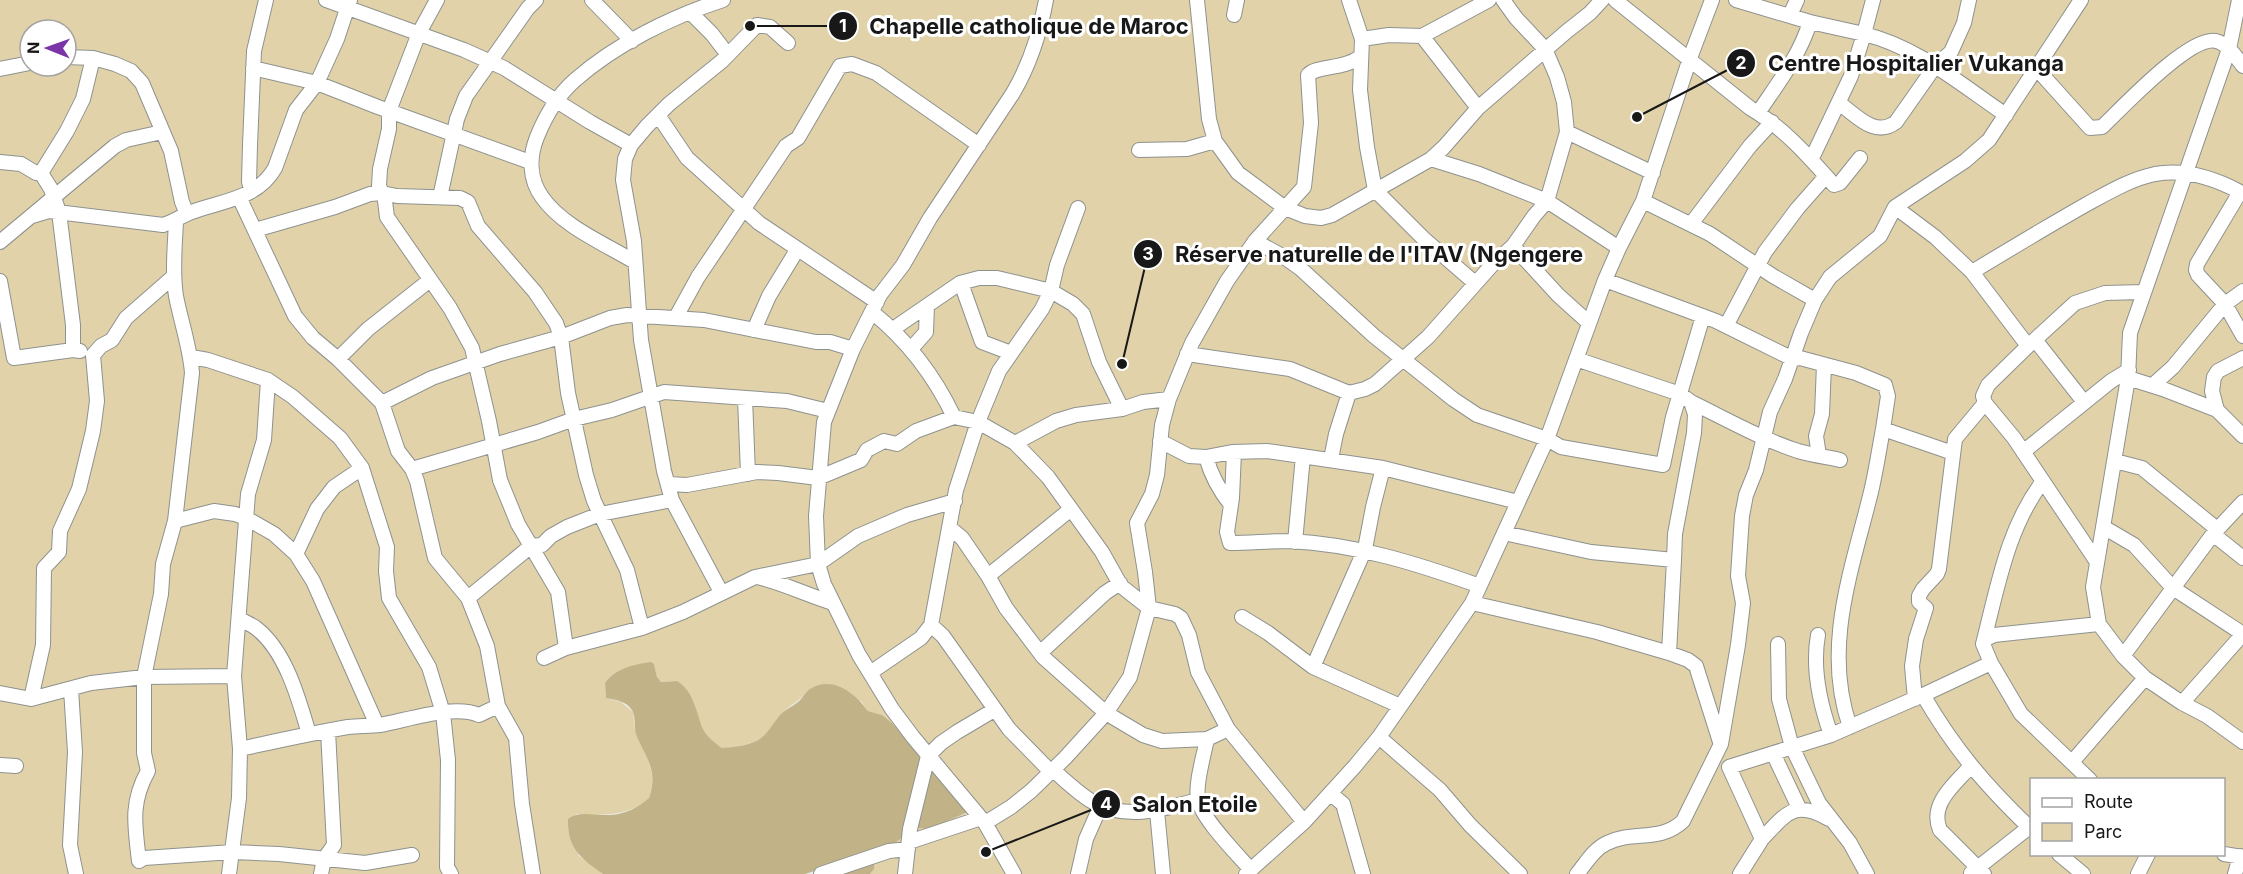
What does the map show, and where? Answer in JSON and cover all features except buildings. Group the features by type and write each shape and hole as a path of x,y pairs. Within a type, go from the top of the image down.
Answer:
{"street":[{"path":"266,0 255,44 249,182 246,195 255,230 295,316 313,338 338,359 382,403 398,451 412,469 435,558 468,598 487,646 498,706 516,738 522,804 533,874"},
{"path":"326,0 349,3 489,62 631,145"},
{"path":"437,0 419,33 389,111 389,129 380,169 379,186 383,193 387,217 462,327 472,348 500,480 508,502 558,592 566,648"},
{"path":"440,198 454,135 466,96 536,0"},
{"path":"592,0 632,40"},
{"path":"635,262 563,219 540,196 534,182 530,162 533,146 542,123 557,100 574,81 632,40 690,12 723,0"},
{"path":"1014,874 983,820 928,756 892,709 870,673 833,603 818,564 816,516 821,437 828,411 853,349 874,307 1023,76 1039,36 1046,0"},
{"path":"1197,0 1208,108 1215,141 1238,173 1284,207 1305,216 1321,218 1332,215 1431,159 1478,108 1590,13 1602,0"},
{"path":"1234,15 1237,0"},
{"path":"1350,0 1362,39 1360,90 1375,190 1423,238 1475,284"},
{"path":"1362,39 1389,35 1422,36 1489,0"},
{"path":"1187,354 1290,369 1349,393 1365,389 1375,384 1428,337 1492,265 1513,246 1547,201 1567,132 1564,102 1557,77 1545,49 1516,18 1503,0"},
{"path":"1615,0 1772,122 1812,158 1834,185 1837,185 1860,158"},
{"path":"1207,739 1198,800 1249,872 1331,794 1379,737 1472,603 1547,439 1605,280 1643,201 1690,58 1712,0"},
{"path":"1736,0 1810,22 1885,39 1936,65 1948,76 2006,115"},
{"path":"1790,15 1797,0"},
{"path":"1812,158 1851,76 1873,0"},
{"path":"1839,103 1873,128 1887,128 1896,122 1936,65 1951,51 1965,23 1969,0"},
{"path":"1577,874 1605,843 1623,837 1663,834 1675,829 1683,820 1721,744 1743,603 1738,576 1742,516 1746,495 1756,470 1770,412 1815,300 1830,277 1880,236 1895,207 1965,161 1989,140 2081,0"},
{"path":"2239,0 2229,49 2130,333 2128,374 2105,528 2093,587 2099,624 2123,656 2145,678 2243,741"},
{"path":"32,216 49,211 163,225 246,195 271,176 296,110 317,83 337,39 349,3"},
{"path":"690,12 712,34 728,55"},
{"path":"1758,113 1790,69 1802,46 1810,22"},
{"path":"721,592 672,500 664,471 652,396 645,369 638,316 634,241 623,180 625,159 631,145 658,115 728,55 757,25 770,27 788,42"},
{"path":"1422,36 1478,108"},
{"path":"2036,68 2090,128 2096,128 2102,127 2174,59 2209,41 2219,42 2229,49 2243,66"},
{"path":"78,57 93,58 131,71 142,83 171,151 182,202 174,276 176,295 191,357 192,373 175,521 163,564 161,594 144,677 144,753 148,771 140,786 133,816 138,868"},
{"path":"823,874 983,820 1011,807 1052,771 1106,713 1130,677 1149,608 1137,523 1152,494 1157,475 1160,441 1169,399 1187,354 1205,318 1238,264 1284,207 1304,188 1311,123 1308,75 1312,71 1345,65 1360,57"},
{"path":"41,173 67,131 83,99 93,58"},
{"path":"676,317 698,277 786,146 798,138 840,66 852,64 876,73 979,145"},
{"path":"0,69 18,65"},
{"path":"253,68 317,83 530,162"},
{"path":"658,115 687,158 743,210 874,307 922,361 954,417"},
{"path":"1691,224 1750,146 1772,122"},
{"path":"0,242 115,146 126,140 162,132"},
{"path":"1567,132 1653,173"},
{"path":"1139,150 1187,149 1215,141"},
{"path":"1431,159 1479,174 1547,201 1619,248"},
{"path":"0,162 21,164 36,173 41,173"},
{"path":"41,173 55,197 59,212 73,325 73,350"},
{"path":"1972,273 2042,228 2125,184 2156,174 2187,174 2220,182 2241,194 2197,264 2196,270 2225,304 2243,336"},
{"path":"1726,326 1756,266 1797,209 1826,176"},
{"path":"255,230 335,207 370,194 460,198 468,202 478,226 546,306 556,323 561,336 568,393 586,475 600,514 627,570 642,628"},
{"path":"1643,201 1691,224 1756,266 1815,300"},
{"path":"1895,207 1935,237 1972,273 2084,402"},
{"path":"870,673 921,638 931,625 955,501 978,422 999,371 1042,309 1051,291 1057,265 1078,208"},
{"path":"1256,241 1284,256 1374,336 1453,399 1477,415 1547,439 1561,447 1663,465 1672,417 1685,398 1703,316"},
{"path":"1513,246 1558,296 1589,323"},
{"path":"754,330 769,296 797,250"},
{"path":"32,699 43,645 44,568 59,552 60,531 80,489 93,432 97,401 93,355 101,346 112,340 126,318 174,276"},
{"path":"893,328 961,283 979,278 997,279 1051,291 1073,304 1083,314 1099,363 1122,409"},
{"path":"338,359 368,329 430,280"},
{"path":"1605,280 1703,316 1793,359 1800,358 1856,373 1885,385 1888,396 1871,492 1841,612 1837,662 1841,699 1850,727"},
{"path":"0,281 14,358 73,350 93,355"},
{"path":"961,283 982,342 1011,353"},
{"path":"2153,385 2173,367 2225,304 2243,291"},
{"path":"2097,562 2023,452 1985,403 1983,396 1988,385 2075,303 2105,292 2143,292"},
{"path":"911,349 926,332 927,306"},
{"path":"382,403 416,385 500,354 561,336 610,318 638,316 704,320 816,342 837,343 853,349"},
{"path":"191,357 208,360 268,380 293,397 340,438 362,468 387,547 386,571 389,597 429,667 442,713 448,760 447,867 450,874"},
{"path":"2217,410 2212,391 2214,377 2218,371 2243,358"},
{"path":"1576,359 1685,398 1745,430 1801,452 1840,460"},
{"path":"1819,455 1816,436 1821,414 1824,365"},
{"path":"2128,374 2217,410 2243,435"},
{"path":"2023,452 2084,402 2128,374"},
{"path":"229,874 239,798 240,749 234,675 246,518 249,486 264,440 268,380"},
{"path":"412,469 652,396 674,392 787,401 828,411"},
{"path":"1331,459 1349,393"},
{"path":"745,398 748,474"},
{"path":"1669,653 1675,534 1694,433 1695,414 1685,398"},
{"path":"1015,443 1056,421 1076,414 1122,409 1143,402 1169,399"},
{"path":"1970,766 1938,806 1936,822 1940,830 1976,872 2030,827 1970,766 1945,734 1919,697 1911,666 1916,639 1926,608 1919,598 1923,589 1939,569 1955,438 1985,403"},
{"path":"668,484 687,485 748,474 778,473 818,478 861,460 867,450 884,441 897,444 916,431 954,417 978,422 1015,443 1048,477 1102,552 1120,583 1149,608 1175,614 1181,618 1189,635 1198,672 1228,729 1304,822"},
{"path":"1883,429 1953,453"},
{"path":"1160,441 1189,456 1206,457 1234,452 1267,451 1331,459 1383,468 1518,502"},
{"path":"1234,452 1227,532 1230,543 1295,542 1365,549 1480,586"},
{"path":"1295,542 1303,456"},
{"path":"1206,457 1209,471 1231,505"},
{"path":"2115,461 2142,468 2243,558"},
{"path":"296,554 317,509 334,487 362,468"},
{"path":"1313,667 1365,549 1372,507 1383,468"},
{"path":"2043,481 2028,501 2019,520 2000,575 1983,644 1991,663 2021,714 2088,778"},
{"path":"468,598 531,546 542,545 550,536 567,527 600,514 672,500"},
{"path":"544,658 566,648 642,628 683,612 754,577 818,564 858,536 907,515 955,501"},
{"path":"2123,656 2215,532 2243,502"},
{"path":"988,576 1071,509"},
{"path":"175,521 214,511 246,518 274,534 296,554 313,581 377,725"},
{"path":"950,528 962,538 1006,608 1040,653 1106,713 1143,735 1162,741 1207,739 1228,729"},
{"path":"2105,528 2134,545 2173,588 2243,634 2182,703"},
{"path":"1504,533 1591,552 1674,560"},
{"path":"754,577 775,581 806,595 833,603"},
{"path":"1040,653 1105,593 1120,583"},
{"path":"1472,603 1597,632 1669,653 1688,660 1696,666 1729,767 1762,839"},
{"path":"1242,617 1313,667 1400,706"},
{"path":"240,619 257,629 278,654 298,693 309,734"},
{"path":"1984,640 1994,634 2099,624"},
{"path":"931,625 943,636 1009,729 1052,771 1085,796 1101,805 1139,813 1198,800"},
{"path":"1818,635 1817,679 1823,713 1831,735"},
{"path":"1778,644 1779,699 1792,747 1819,802 1850,843 1867,874"},
{"path":"1729,767 1831,735 1991,663"},
{"path":"0,693 32,699 91,683 144,677 234,675"},
{"path":"2072,762 2145,678"},
{"path":"71,689 75,752 70,845 76,874"},
{"path":"240,749 309,734 442,713 469,710 479,715 498,706"},
{"path":"905,874 908,846 928,756 949,738 994,710"},
{"path":"321,874 324,859 334,845 328,731"},
{"path":"1379,737 1440,790 1470,825 1520,874"},
{"path":"1773,753 1799,808"},
{"path":"0,765 16,766"},
{"path":"1331,794 1343,804 1363,874"},
{"path":"1078,874 1086,839 1101,805"},
{"path":"1740,874 1762,839 1787,813 1799,808 1815,811 1834,822"},
{"path":"1156,811 1163,874"},
{"path":"138,868 144,858 233,852 365,863 412,855"},
{"path":"2225,854 2242,857 2235,874"},
{"path":"2060,856 2083,874"},
{"path":"2138,874 2147,856"}],"green space":[{"path":"0,0 2243,0 2243,874 870,874 874,869 875,854 907,826 934,826 967,813 942,778 892,723 882,715 868,711 861,701 808,690 780,715 773,727 762,737 737,747 722,748 710,739 704,730 687,690 677,681 661,682 657,677 654,664 620,670 605,683 606,698 621,702 633,712 636,732 652,773 649,798 633,809 615,814 576,814 568,829 579,856 603,874 0,874"}],"shaded area":[{"path":"651,662 661,682 677,681 687,690 702,727 710,739 722,748 745,745 758,740 781,714 818,685 835,685 842,688 857,698 868,711 882,715 892,723 970,811 930,829 907,827 900,839 875,854 874,869 870,874 837,874 827,867 805,874 603,874 577,852 570,838 568,819 583,814 610,815 626,812 649,798 652,788 652,772 636,734 633,713 624,703 606,698 605,683 619,671"}],"place":[{"name":"Chapelle catholique de Maroc","path":"750,26"},
{"name":"Centre Hospitalier Vukanga","path":"1637,117"},
{"name":"Réserve naturelle de l'ITAV (Ngengere","path":"1122,364"},
{"name":"Salon Etoile","path":"986,852"}]}
